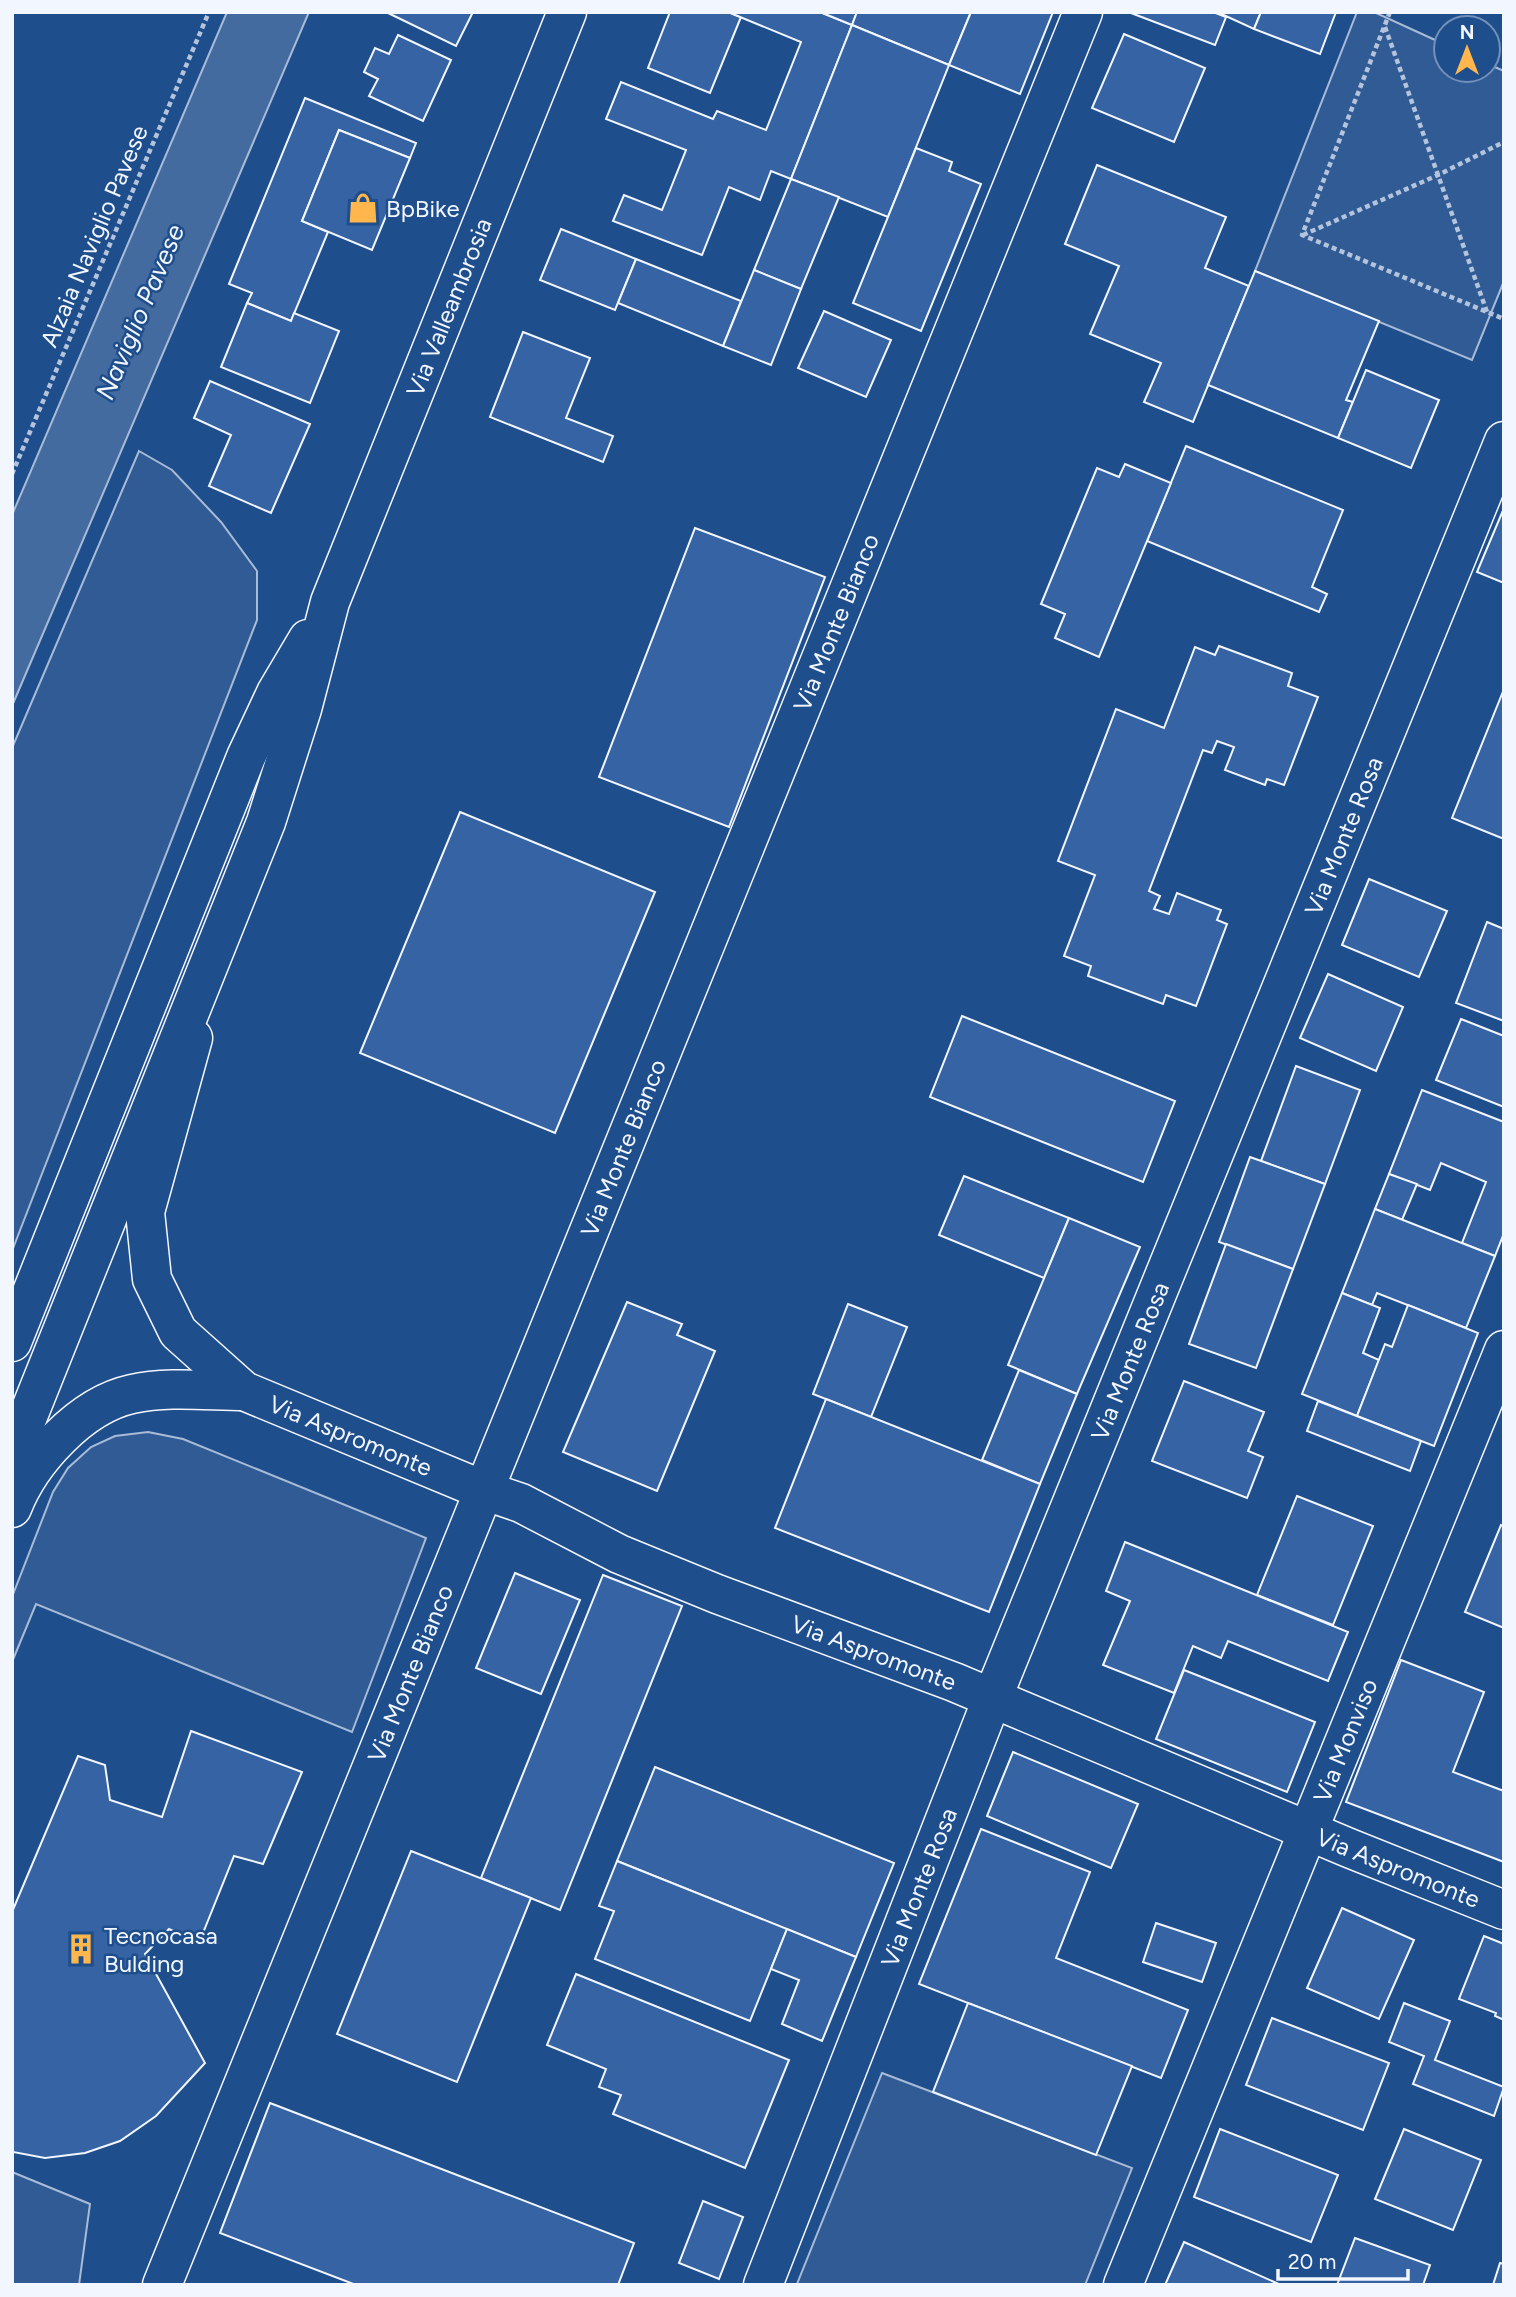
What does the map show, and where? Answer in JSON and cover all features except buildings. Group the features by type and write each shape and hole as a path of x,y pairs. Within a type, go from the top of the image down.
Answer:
{"street":[{"name":"Via Valleambrosia","path":"330,601 567,12"},
{"name":"Via Monte Bianco","path":"162,2285 1083,12"},
{"name":"Via Monte Rosa","path":"763,2285 992,1699 1504,441"},
{"path":"12,1456 266,822 302,709 330,601"},
{"path":"12,1342 246,757 276,693 330,601"},
{"path":"215,952 145,1212 152,1279 178,1332 244,1391"},
{"name":"Via Monviso","path":"1123,2285 1504,1350"},
{"path":"12,1508 30,1472 46,1451 68,1430 98,1408 130,1394 156,1391 244,1391"},
{"name":"Via Aspromonte","path":"244,1391 483,1490 522,1503 619,1554 717,1594 954,1682 1504,1910"}],"path":[{"name":"Alzaia Naviglio Pavese","path":"12,474 209,12"},
{"path":"1302,235 1390,12"},
{"path":"1385,26 1488,313"},
{"path":"1302,235 1438,175 1504,142"},
{"path":"1302,235 1504,320"}],"shaded area":[{"path":"1357,12 1374,12 1432,39 1432,84 1502,84 1502,70 1504,71 1504,281 1472,360 1255,271"},
{"path":"139,451 172,470 221,522 257,571 257,620 12,1251 12,748"},
{"path":"148,1432 183,1439 426,1538 352,1732 36,1604 12,1662 12,1597 53,1492 68,1468 91,1447 115,1436"},
{"path":"882,2073 1132,2168 1085,2285 797,2284"},
{"path":"12,2172 90,2204 79,2285 12,2285"}],"water":[{"name":"Naviglio Pavese","path":"227,12 309,12 12,706 12,515"}],"place":[{"name":"BpBike","path":"363,208"},
{"name":"Tecnocasa Bulding","path":"81,1949"}]}
